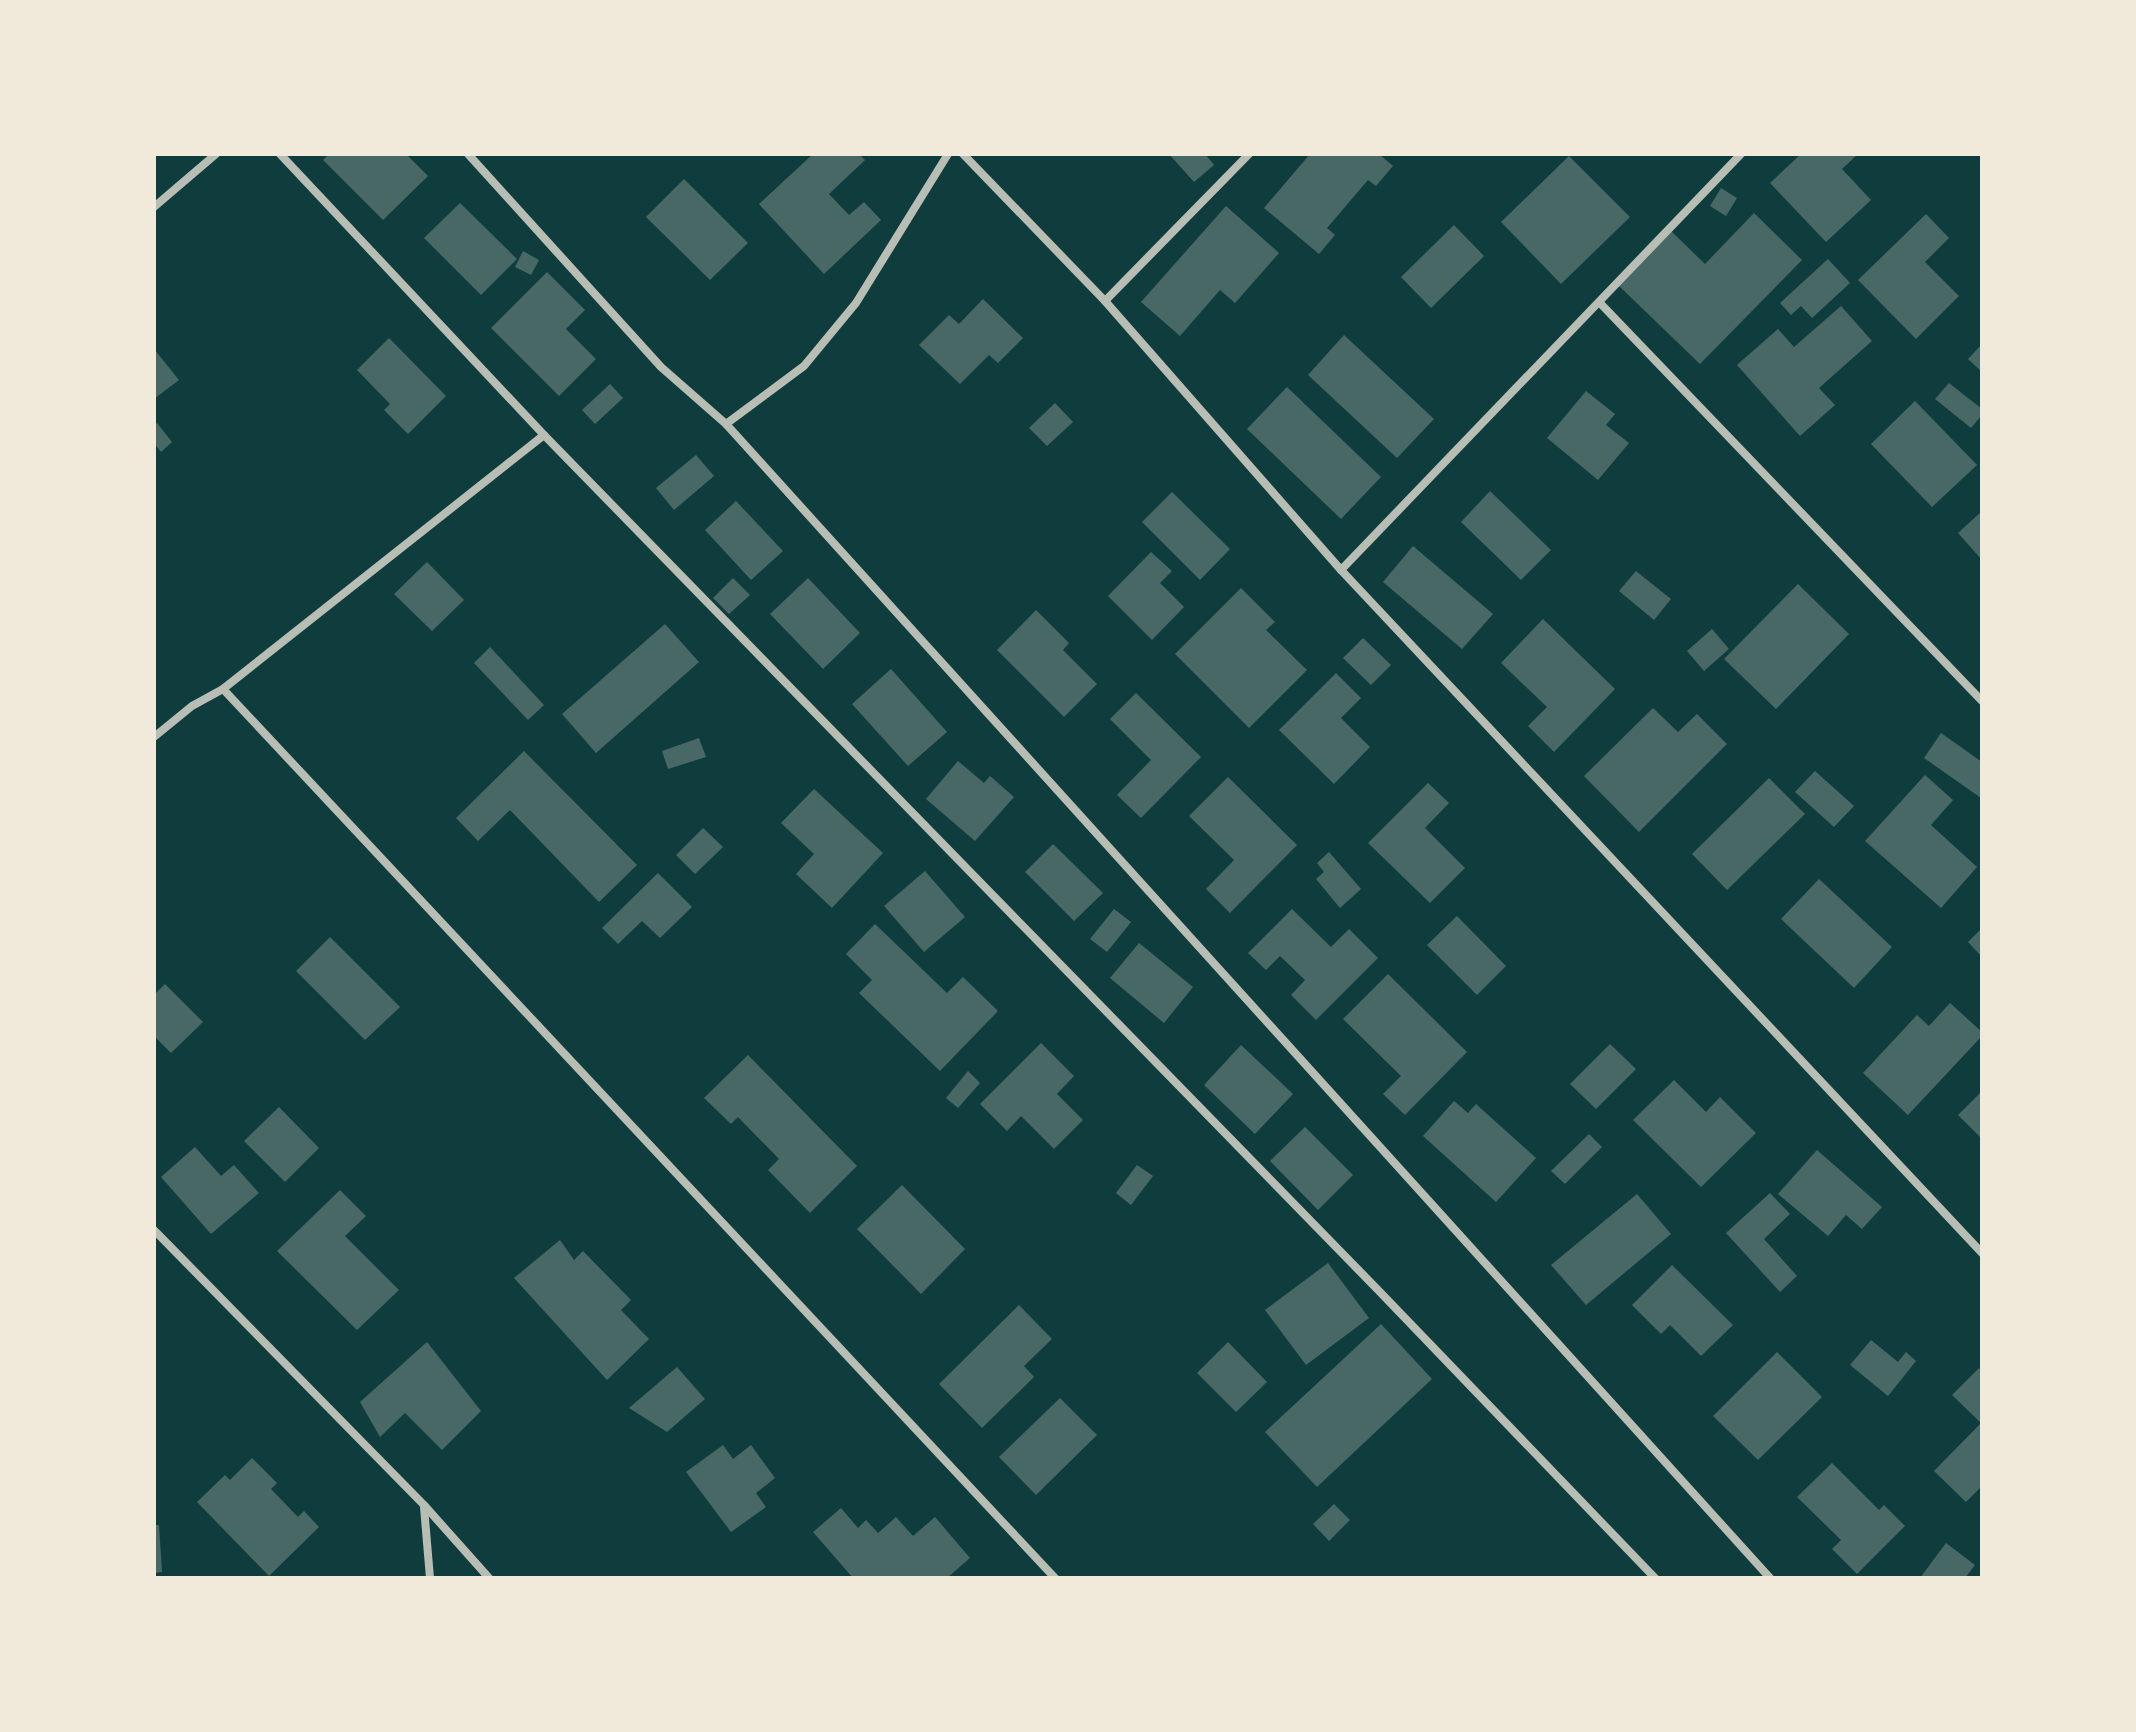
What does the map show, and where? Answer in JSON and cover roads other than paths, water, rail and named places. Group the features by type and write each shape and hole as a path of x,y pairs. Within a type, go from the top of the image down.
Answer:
{"street":[{"path":"154,207 216,154"},
{"path":"280,154 544,435 1368,1279 1655,1578"},
{"path":"468,154 661,367 726,424 1770,1578"},
{"path":"726,424 804,366 848,314 948,154"},
{"path":"963,154 1105,301 1341,570 1982,1253"},
{"path":"1105,301 1249,154"},
{"path":"1341,570 1741,154"},
{"path":"1600,303 1982,701"},
{"path":"154,737 192,706 223,689 544,435"},
{"path":"223,689 1055,1578"},
{"path":"154,1230 424,1505 489,1578"},
{"path":"424,1505 430,1578"}]}
